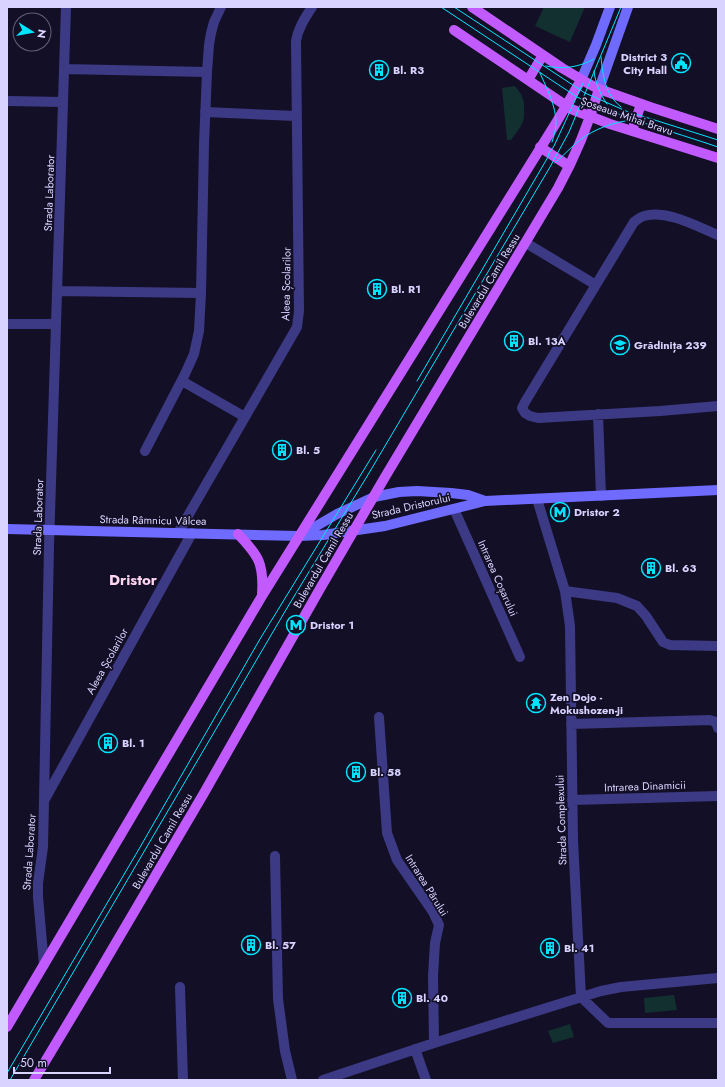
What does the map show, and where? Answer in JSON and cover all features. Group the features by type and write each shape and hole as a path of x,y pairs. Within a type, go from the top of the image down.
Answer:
{"main road":[{"name":"Șoseaua Mihai Bravu","path":"472,7 542,55 581,80 599,89 718,129"},
{"name":"Șoseaua Mihai Bravu","path":"454,30 566,106 590,117 718,158"},
{"path":"528,80 542,55"},
{"path":"7,1027 262,596 581,80"},
{"name":"Bulevardul Camil Ressu","path":"34,1080 204,793 354,530 565,176 590,117 599,89"},
{"path":"632,131 641,104"},
{"path":"540,147 569,166"},
{"path":"238,534 249,546 262,568 262,596"}],"street":[{"name":"Strada Laborator","path":"44,965 38,883 43,846 50,530 66,7"},
{"path":"144,451 182,381 194,354 199,331 207,72 211,33 221,7"},
{"name":"Aleea Școlarilor","path":"178,533 297,327 299,312 296,41 300,27 312,7"},
{"path":"581,80 610,7"},
{"path":"599,89 628,7"},
{"path":"64,69 207,72"},
{"path":"7,101 64,102"},
{"path":"205,112 296,116"},
{"path":"718,235 662,214 642,216 634,222 522,408 525,414 538,418 718,406"},
{"path":"526,243 596,285"},
{"path":"57,291 201,293"},
{"path":"7,324 56,324"},
{"path":"182,381 245,418"},
{"path":"598,414 601,496"},
{"name":"Strada Dristorului","path":"299,536 323,535 385,526 454,508 485,502 718,490"},
{"name":"Strada Dristorului","path":"299,536 337,514 374,497 399,492 417,491 468,495 485,502"},
{"name":"Strada Complexului","path":"537,499 565,591 570,626 572,800 576,922 581,998"},
{"name":"Intrarea Coșarului","path":"454,508 520,657"},
{"name":"Strada Râmnicu Vâlcea","path":"7,530 299,536"},
{"name":"Aleea Școlarilor","path":"44,801 192,533"},
{"path":"565,591 617,598 637,606 646,616 663,642 670,645 718,646"},
{"name":"Intrarea Părului","path":"378,717 387,833 397,860 433,912 439,925 435,943 433,976 434,1043"},
{"path":"571,724 710,720 716,722 718,728"},
{"name":"Intrarea Dinamicii","path":"572,800 718,796"},
{"path":"275,856 278,999 285,1051 292,1080"},
{"path":"323,1080 415,1049 601,991 622,987 714,979"},
{"path":"180,987 183,1080"},
{"path":"581,998 608,1023 716,1023"},
{"path":"415,1049 426,1080"}],"green space":[{"path":"544,7 585,7 570,42 535,26"},
{"path":"515,86 521,94 524,102 524,118 521,126 511,140 507,140 502,88"},
{"path":"674,995 677,1010 645,1013 644,998"},
{"path":"570,1024 574,1037 553,1043 548,1031"}],"tram line":[{"path":"441,7 577,97 629,118 718,147"},
{"path":"454,7 585,93 626,111 718,140"},
{"path":"10,1080 287,608 369,473 550,167 569,132 621,7"},
{"path":"601,57 604,78 608,91 611,97 621,107"},
{"path":"546,66 558,68 571,67 594,59"},
{"path":"594,71 598,88 607,104"},
{"path":"540,73 551,98 556,117 556,128 552,142"},
{"path":"417,381 548,157 583,83"},
{"path":"555,163 577,143 598,129 618,122 632,120"},
{"path":"7,1073 139,849 260,639 376,450"}],"place":[{"name":"District 3 City Hall","path":"681,63"},
{"name":"Bl. R3","path":"379,70"},
{"name":"Bl. R1","path":"377,289"},
{"name":"Bl. 13A","path":"514,341"},
{"name":"Grădinița 239","path":"620,345"},
{"name":"Bl. 5","path":"282,450"},
{"name":"Dristor 2","path":"560,512"},
{"name":"Bl. 63","path":"651,568"},
{"name":"Dristor 1","path":"296,625"},
{"name":"Zen Dojo - Mokushozen-ji","path":"536,703"},
{"name":"Bl. 1","path":"108,743"},
{"name":"Bl. 58","path":"356,772"},
{"name":"Bl. 57","path":"251,945"},
{"name":"Bl. 41","path":"550,948"},
{"name":"Bl. 40","path":"402,998"}],"district":[{"name":"Dristor","path":"133,580"}]}
